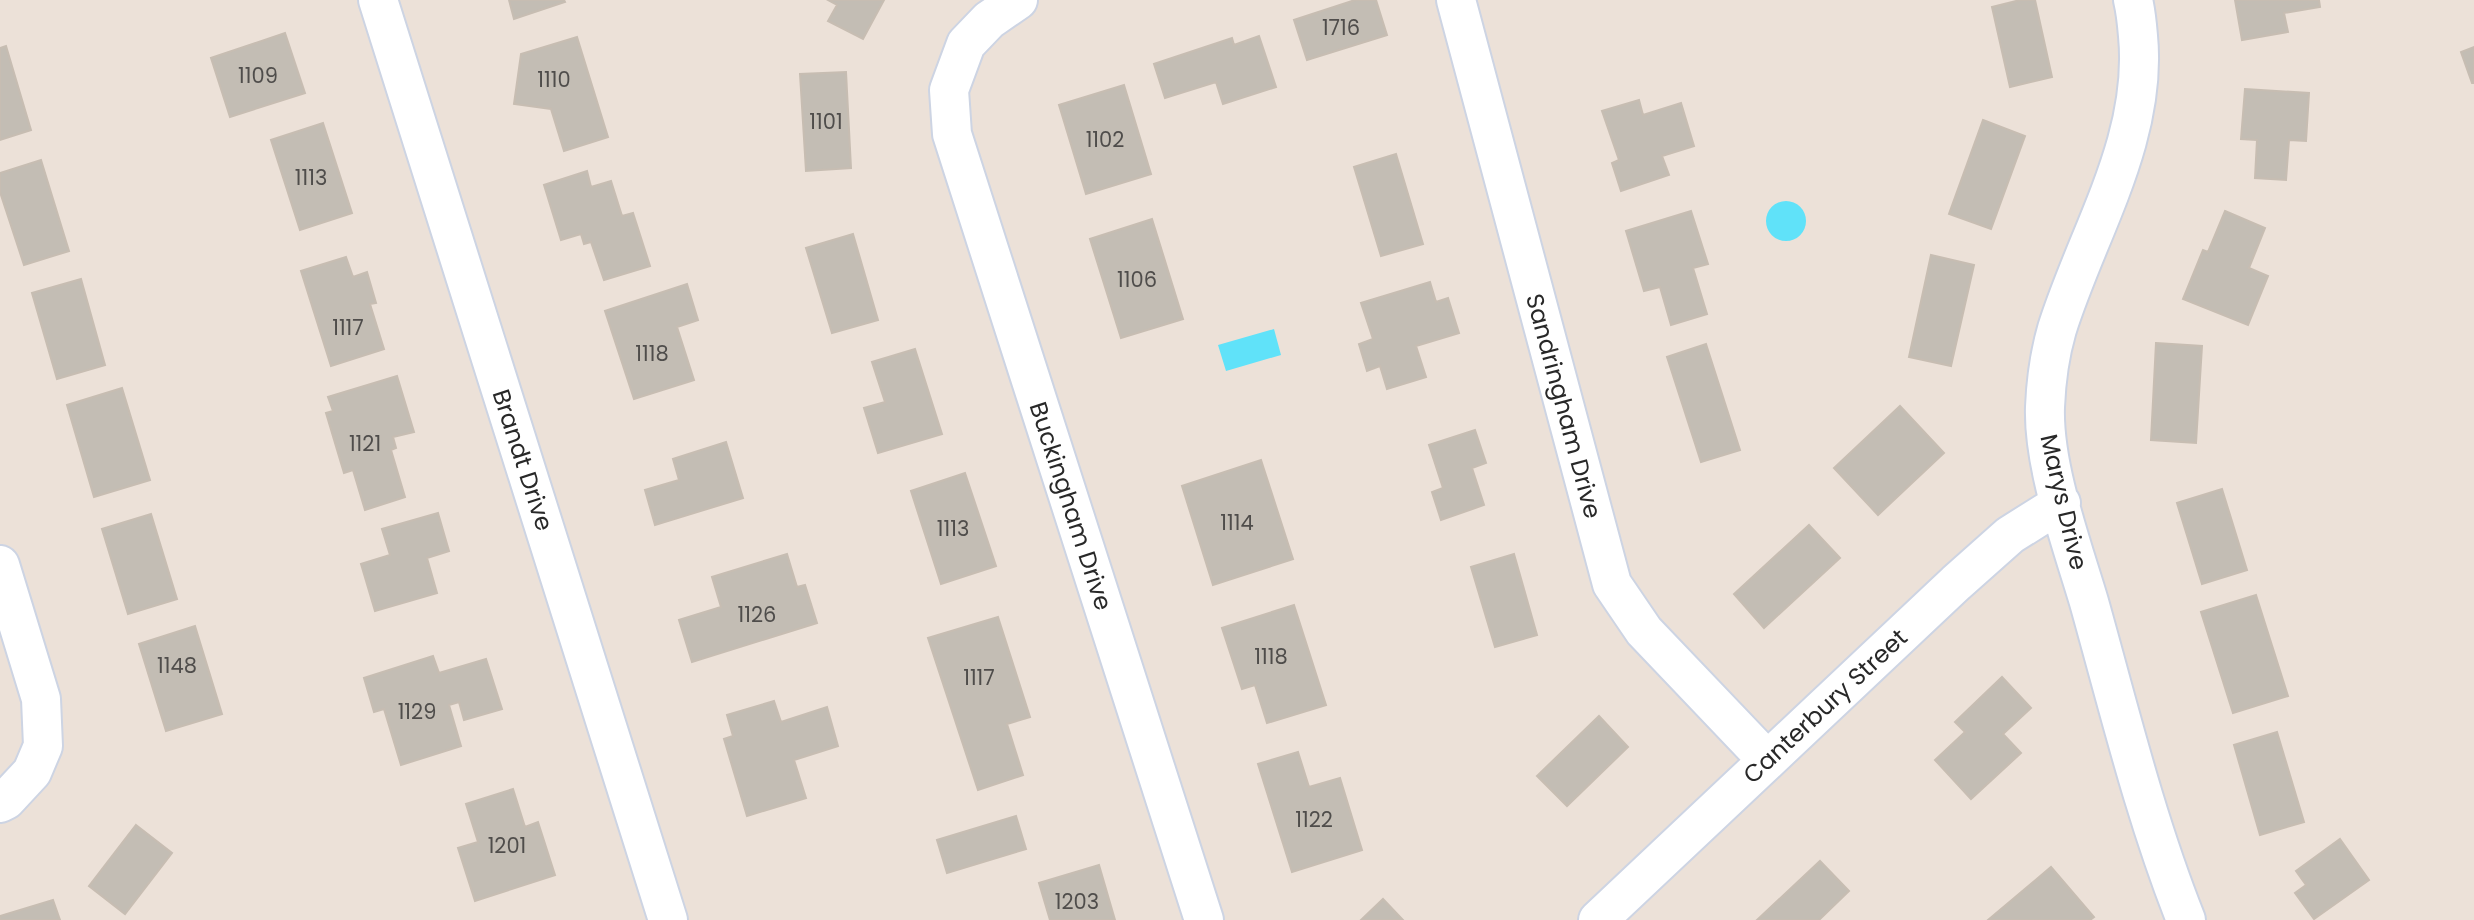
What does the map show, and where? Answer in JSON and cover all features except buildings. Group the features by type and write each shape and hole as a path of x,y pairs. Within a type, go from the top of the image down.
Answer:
{"street":[{"name":"Brandt Drive","path":"378,0 668,920"},
{"name":"Buckingham Drive","path":"1018,0 989,20 966,44 949,90 952,134 1204,920"},
{"name":"Sandringham Drive","path":"1456,0 1612,584 1644,631 1767,760"},
{"name":"Marys Drive","path":"2133,0 2140,54 2138,97 2129,138 2057,330 2045,407 2046,438 2061,503 2155,834 2186,920"},
{"name":"Canterbury Street","path":"1598,920 1956,583 2010,535 2061,503"},
{"path":"0,565 41,699 43,746 32,772 0,803"}],"water":[{"path":"1786,201 1800,207 1806,221 1800,235 1786,241 1772,235 1766,221 1772,207"},
{"path":"1274,329 1281,355 1226,371 1218,345"}]}
